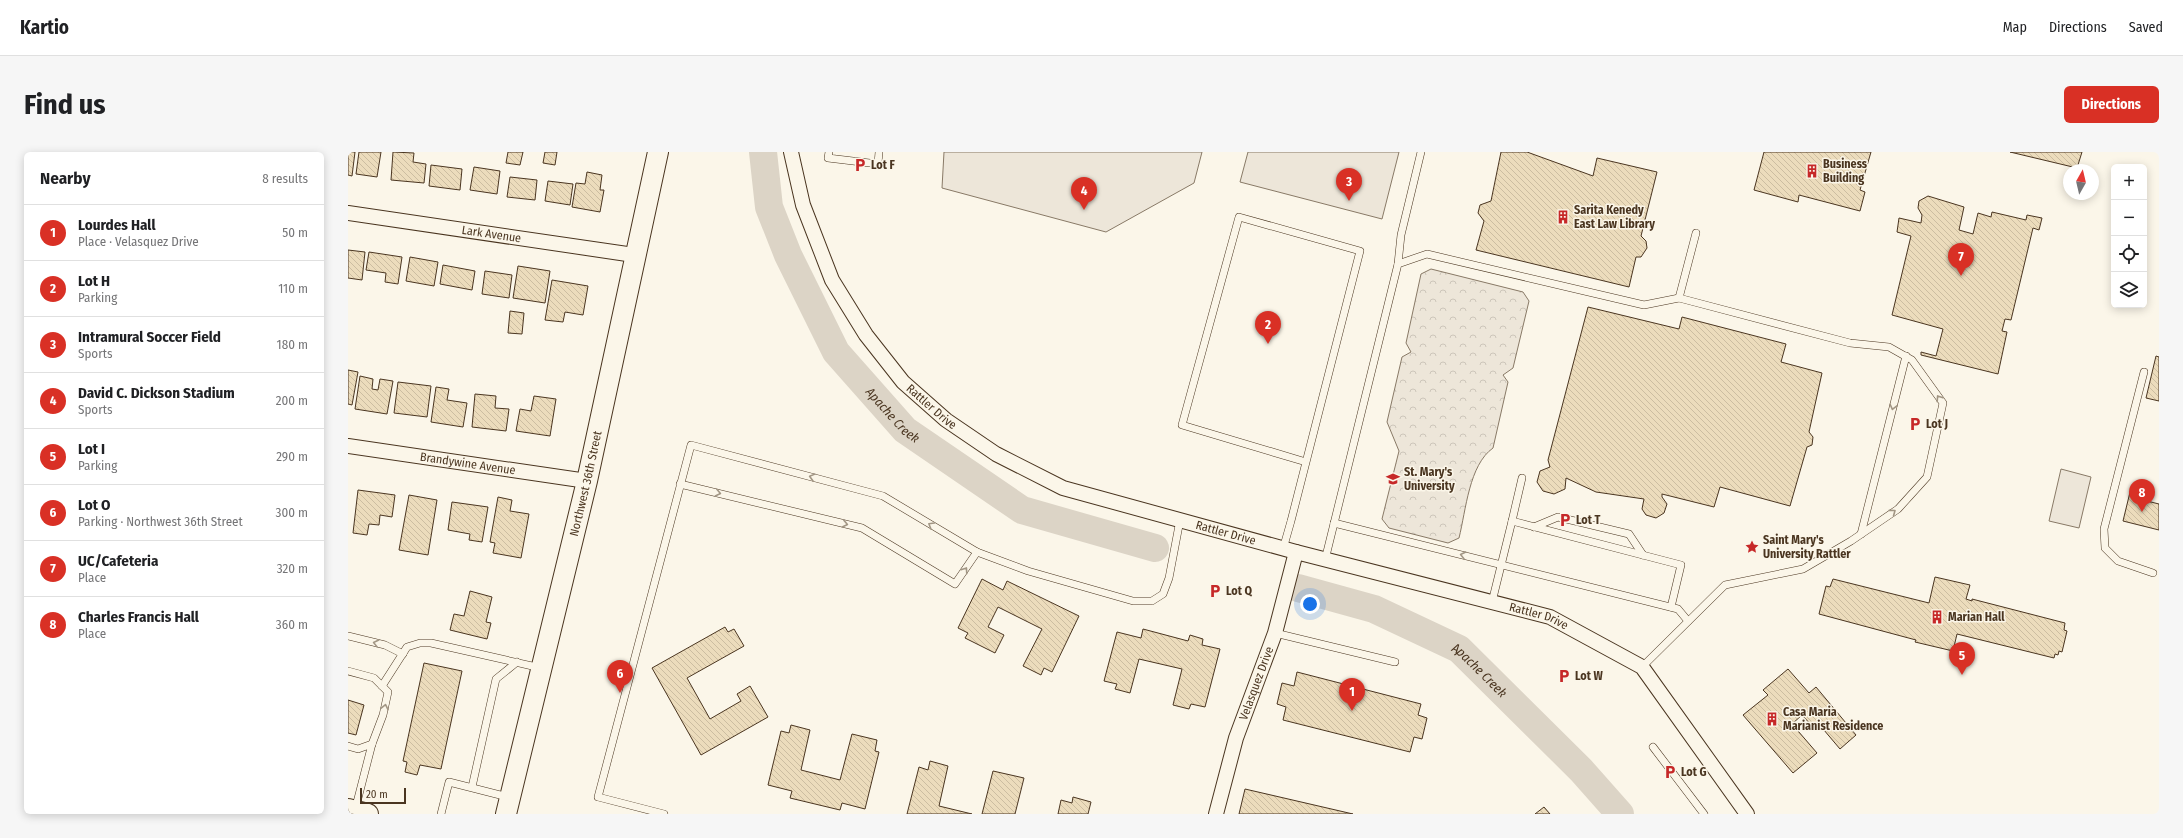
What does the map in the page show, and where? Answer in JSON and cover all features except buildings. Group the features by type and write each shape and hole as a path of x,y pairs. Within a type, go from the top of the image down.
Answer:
{"main road":[{"name":"Northwest 36th Street","path":"508,806 543,669 587,482 634,255 658,152"}],"street":[{"name":"Rattler Drive","path":"791,152 803,205 832,280 866,335 903,382 946,420 996,454 1063,488 1325,560 1550,617 1642,667 1747,814"},
{"name":"Lark Avenue","path":"348,213 634,255"},
{"name":"Brandywine Avenue","path":"348,446 587,482"},
{"name":"Velasquez Drive","path":"1216,814 1236,738 1275,632 1290,550"}],"lane":[{"path":"829,152 828,158 878,164 879,152"},
{"path":"1325,560 1398,264 1401,235 1422,152"},
{"path":"1290,550 1306,462 1360,251 1239,217 1182,425 1306,462"},
{"path":"1679,298 1696,233"},
{"path":"1398,264 1427,254 1644,305 1679,298 1850,342 1889,347 1912,360 1943,403 1927,477 1898,509 1861,534 1803,569 1725,585 1642,667"},
{"path":"1861,534 1906,356"},
{"path":"2144,372 2104,529 2105,548 2118,562 2153,573"},
{"path":"664,814 598,797 691,445 883,496 977,552 1028,570 1133,601 1152,601 1163,594 1169,578 1180,520"},
{"path":"1492,602 1522,478"},
{"path":"680,484 862,528 955,584 977,552"},
{"path":"1534,527 1558,516 1629,534 1643,555"},
{"path":"1512,521 1681,565 1671,607"},
{"path":"1334,523 1671,607 1678,609 1688,621"},
{"path":"1275,632 1395,662"},
{"path":"348,636 385,645 403,654"},
{"path":"382,686 407,647 420,643 431,643 543,669"},
{"path":"472,787 496,679 517,662"},
{"path":"348,671 374,678 388,692 383,716 372,744 357,811"},
{"path":"348,746 358,749 372,744"},
{"path":"1653,747 1704,814"},
{"path":"440,814 449,782 472,787 508,806"}],"green space":[{"path":"944,152 1202,152 1194,183 1106,232 942,188"},
{"path":"1248,152 1399,152 1382,219 1240,182"},
{"path":"1431,269 1523,292 1529,301 1513,368 1503,375 1508,382 1493,448 1479,465 1474,477 1459,538 1448,543 1389,528 1382,519 1399,451 1387,422 1402,357 1411,352 1406,343 1421,274"},
{"path":"2061,469 2091,477 2079,528 2049,521"}],"waterway":[{"name":"Apache Creek","path":"763,152 769,207 788,255 836,352 905,430 1022,510 1155,548"},
{"name":"Apache Creek","path":"1298,588 1374,609 1459,649 1581,770 1620,814"}],"place":[{"name":"Lot F","path":"860,165"},
{"name":"Business Building","path":"1812,171"},
{"name":"Intramural Soccer Field","path":"1349,201"},
{"name":"David C. Dickson Stadium","path":"1084,210"},
{"name":"Sarita Kenedy East Law Library","path":"1563,217"},
{"name":"UC/Cafeteria","path":"1961,276"},
{"name":"Lot H","path":"1268,344"},
{"name":"Lot J","path":"1915,424"},
{"name":"St. Mary's University","path":"1393,479"},
{"name":"Charles Francis Hall","path":"2142,512"},
{"name":"Lot T","path":"1565,520"},
{"name":"Saint Mary's University Rattler","path":"1752,547"},
{"name":"Lot Q","path":"1215,591"},
{"name":"Marian Hall","path":"1937,617"},
{"name":"Lot I","path":"1962,675"},
{"name":"Lot W","path":"1564,676"},
{"name":"Lot O","path":"620,693"},
{"name":"Lourdes Hall","path":"1352,711"},
{"name":"Casa Maria Marianist Residence","path":"1772,719"},
{"name":"Lot G","path":"1670,772"}]}
